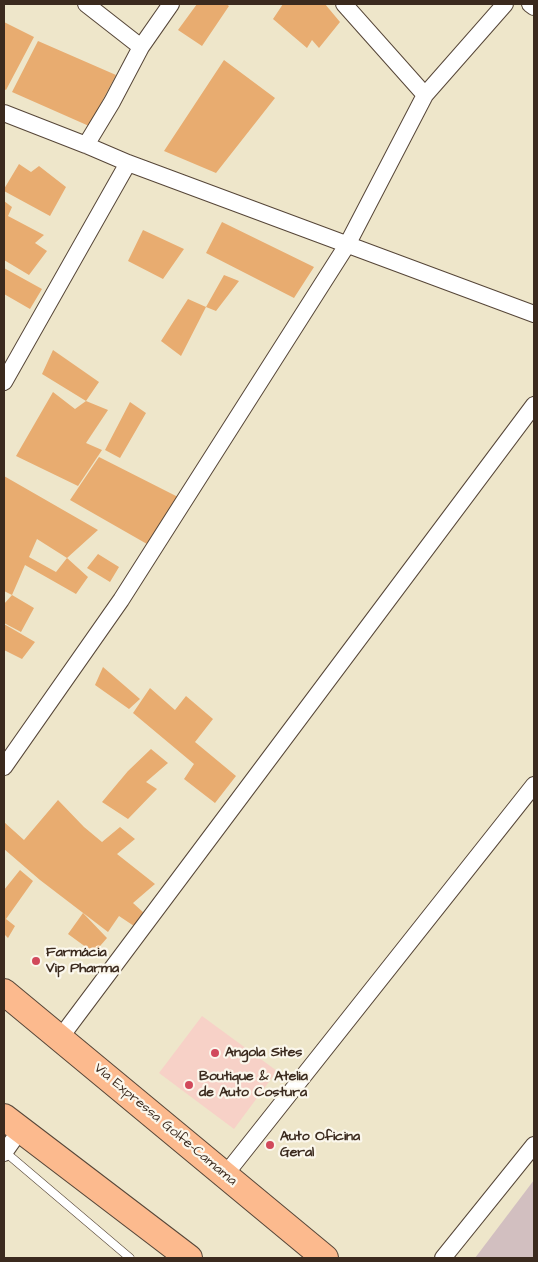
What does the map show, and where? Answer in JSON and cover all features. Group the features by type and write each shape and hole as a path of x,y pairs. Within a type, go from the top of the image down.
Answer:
{"highway":[{"name":"Via Expressa Golfe-Camama","path":"4,992 325,1258"},
{"path":"12,1123 188,1258"}],"street":[{"path":"86,4 141,47"},
{"path":"86,145 112,102 141,47 171,4"},
{"path":"344,4 425,94"},
{"path":"4,767 121,600 347,244 425,94 505,4"},
{"path":"530,4 534,8"},
{"path":"4,113 128,163 534,314"},
{"path":"4,382 128,163"},
{"path":"60,1038 534,405"},
{"path":"225,1175 534,785"},
{"path":"4,1152 12,1123"},
{"path":"443,1258 534,1145"}],"lane":[{"path":"4,1152 130,1258"}],"shaded area":[{"path":"202,1016 277,1071 234,1129 159,1073"},
{"path":"534,1180 534,1258 475,1258"}],"building":[{"path":"197,4 226,4 229,6 202,46 178,30"},
{"path":"283,4 325,4 340,22 319,48 312,40 307,48 273,19"},
{"path":"4,22 34,37 6,90 4,89"},
{"path":"38,41 116,75 89,126 12,92"},
{"path":"224,60 275,98 216,173 164,151"},
{"path":"19,164 31,172 39,166 66,187 50,216 4,191"},
{"path":"4,201 12,207 8,216 44,235 35,243 47,251 29,275 4,260"},
{"path":"222,222 314,267 294,298 206,253"},
{"path":"143,230 184,249 163,279 128,261"},
{"path":"4,268 42,289 30,309 4,294"},
{"path":"224,275 239,281 216,311 206,307"},
{"path":"188,299 206,307 181,356 161,341"},
{"path":"53,350 99,382 86,401 42,374"},
{"path":"53,392 75,409 86,401 108,410 86,443 102,450 78,486 16,456"},
{"path":"130,402 146,413 120,458 105,450"},
{"path":"99,457 178,497 147,544 70,500"},
{"path":"4,476 98,530 67,558 88,577 76,594 25,565 12,595 4,591","holes":["37,539 67,558 56,572 29,557"]},
{"path":"98,554 119,567 110,582 87,568"},
{"path":"12,595 34,608 21,632 4,623 4,604"},
{"path":"4,624 35,642 22,659 4,650"},
{"path":"103,667 140,699 129,709 95,685"},
{"path":"150,688 175,710 186,696 213,719 195,742 236,776 215,803 184,779 194,764 133,713"},
{"path":"151,749 168,763 146,782 157,789 128,819 102,802 128,771"},
{"path":"58,800 84,827 102,842 120,827 135,839 117,854 155,884 133,903 144,913 134,926 119,916 108,932 40,880 4,849 4,822 24,840"},
{"path":"20,870 33,881 6,919 15,926 8,938 4,934 4,890"},
{"path":"83,913 107,938 94,953 68,934"}],"place":[{"name":"Farmácia Vip Pharma","path":"36,961"},
{"name":"Angola Sites","path":"215,1053"},
{"name":"Boutique & Atelia de Auto Costura","path":"189,1085"},
{"name":"Auto Oficina Geral","path":"270,1145"}]}
